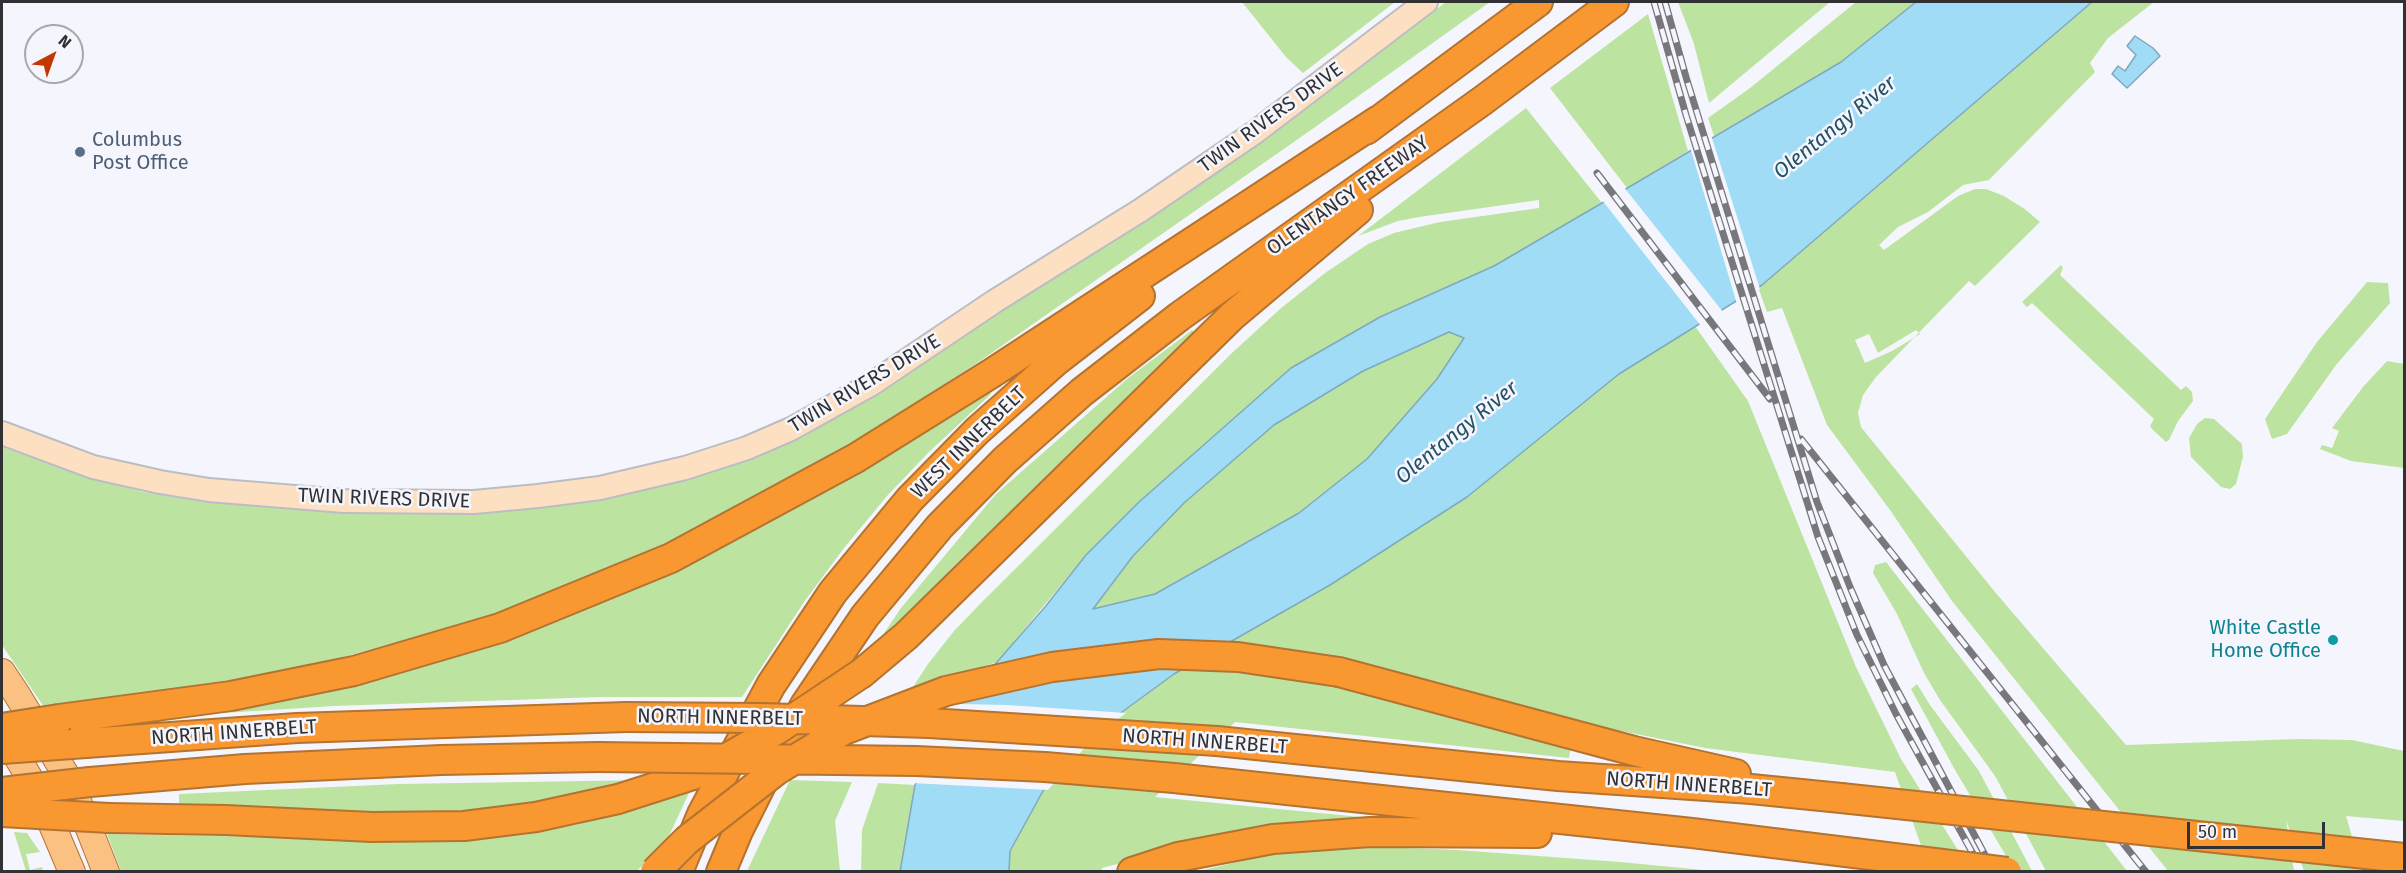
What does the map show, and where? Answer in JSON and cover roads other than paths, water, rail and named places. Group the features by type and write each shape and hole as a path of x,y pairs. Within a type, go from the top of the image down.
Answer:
{"highway":[{"path":"2,729 231,696 354,671 500,628 671,558 773,505 865,452 992,373 1379,120 1538,2"},
{"name":"OLENTANGY FREEWAY","path":"1082,392 1180,316 1482,101 1614,2"},
{"path":"2,813 372,827 464,826 537,817 618,799 693,775 778,729 862,674 906,636 1232,316 1383,189 1482,101"},
{"name":"WEST INNERBELT","path":"678,872 702,814 771,685 833,592 910,499 977,431 1056,361 1156,284 1379,120"},
{"name":"WEST INNERBELT","path":"721,872 738,831 805,705 865,616 940,526 1013,453 1082,392"},
{"path":"655,872 687,840 777,770 844,730 946,691 1052,667 1159,654 1238,657 1339,672 1634,751 1841,798"},
{"name":"NORTH INNERBELT","path":"2,749 309,728 626,717 929,723 1217,741 1558,776 1751,789 2366,854 2404,855"},
{"name":"NORTH INNERBELT","path":"2,792 245,769 441,760 598,757 916,761 1045,767 1174,778 1692,833 2007,872"},
{"path":"1132,872 1178,857 1262,841 1371,832 1692,833"}],"main road":[{"name":"TWIN RIVERS DRIVE","path":"2,433 93,466 160,482 209,490 344,501 474,502 527,497 600,488 685,468 747,448 791,429 870,385 995,301 1141,210 1245,140 1426,2"},
{"path":"2,672 70,783 106,872"},
{"path":"2,729 39,794 72,872"}],"water":[{"name":"Olentangy River","path":"1916,2 2092,2 1762,285 1619,374 1467,497 1330,585 1174,674 1092,734 1043,791 1010,851 1009,871 900,872 915,785 942,725 1045,607 1086,555 1139,502 1291,368 1380,317 1494,266 1841,62","holes":["1449,332 1464,338 1437,379 1367,459 1299,513 1155,594 1093,609 1133,556 1184,503 1274,425 1363,371"]},
{"path":"2135,36 2153,48 2160,56 2127,88 2112,74 2118,66 2125,71 2136,55 2127,46"}],"railway":[{"path":"1654,2 1686,115 1818,537 1857,635 1896,714 1983,872"},
{"path":"1665,2 1817,502 1884,665 1994,872"},
{"path":"1597,173 1770,399"},
{"path":"1801,439 2146,872"}],"place":[{"name":"Columbus Post Office","path":"80,152"},
{"name":"White Castle Home Office","path":"2333,640"}]}
